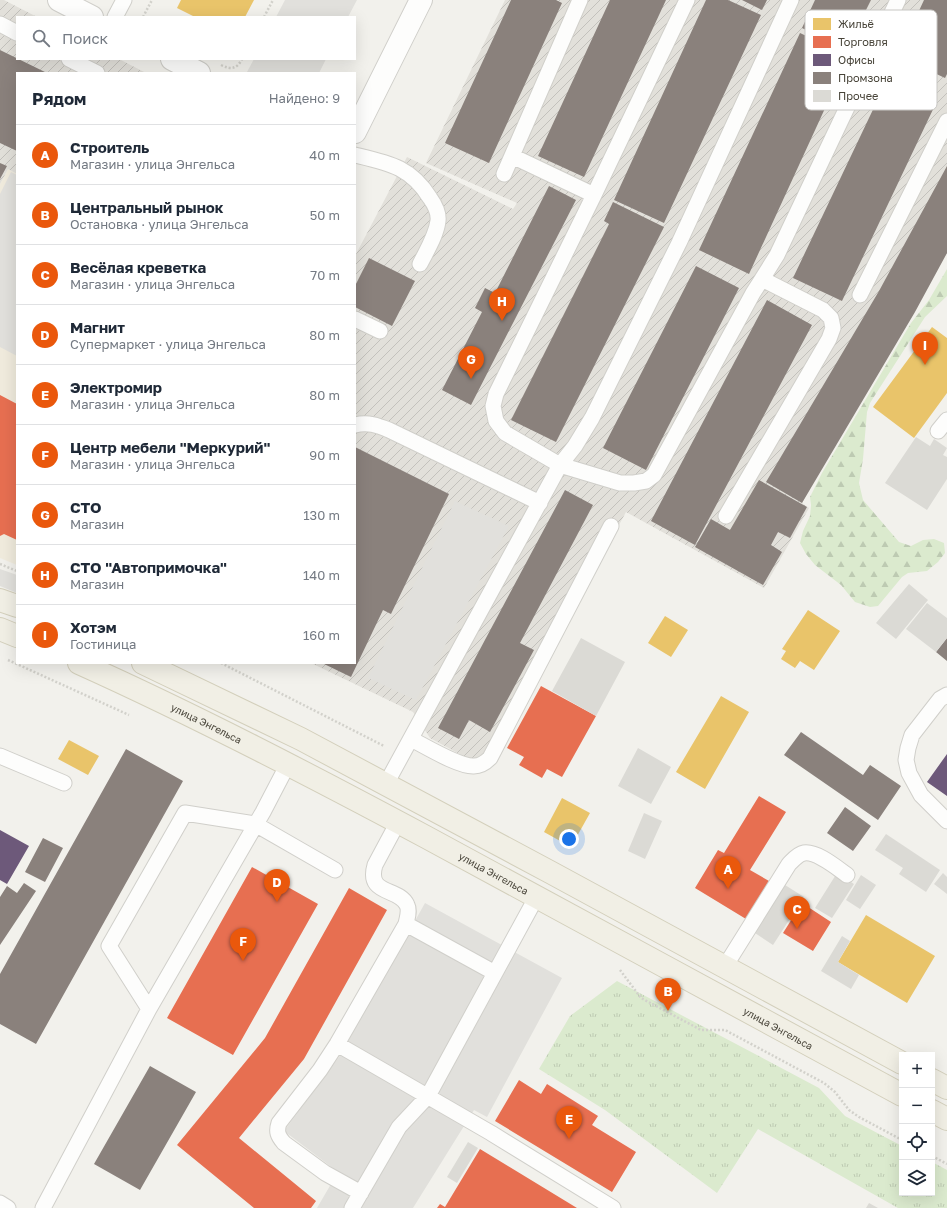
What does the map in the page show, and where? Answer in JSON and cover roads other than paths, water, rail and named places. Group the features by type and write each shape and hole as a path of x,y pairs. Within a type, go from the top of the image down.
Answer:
{"main road":[{"path":"0,600 16,606"},
{"path":"0,629 16,636"},
{"name":"улица Энгельса","path":"83,664 288,764 537,896 899,1093"},
{"path":"145,664 301,739 550,872 899,1062"},
{"path":"288,764 301,739"},
{"path":"935,1082 947,1088"},
{"path":"935,1113 947,1119"}],"street":[{"path":"59,0 90,16"},
{"path":"356,130 421,0"},
{"path":"176,60 207,67"}],"lane":[{"path":"116,16 124,0"},
{"path":"504,174 580,0"},
{"path":"687,0 594,195 496,394 492,406 496,421 505,433 560,465 620,483 646,481 654,475 753,293 777,255 846,110"},
{"path":"386,784 560,465 575,446 592,418 675,250 791,0"},
{"path":"893,10 898,0"},
{"path":"0,24 16,32"},
{"path":"71,60 95,72"},
{"path":"860,295 947,121"},
{"path":"356,155 384,162 400,168 420,182 436,206 438,219 435,234 420,264"},
{"path":"512,156 594,195"},
{"path":"726,516 829,339 833,328 831,318 823,310 762,279"},
{"path":"356,320 380,332"},
{"path":"356,425 374,424 389,430 540,503"},
{"path":"411,739 463,765 475,767 484,764 490,758 611,526"},
{"path":"947,695 940,699 912,735 906,760 909,773 921,795 947,821"},
{"path":"0,756 64,783"},
{"path":"43,1208 149,1009 288,764"},
{"path":"149,1009 109,946 185,813 255,824 335,870"},
{"path":"361,1193 325,1173 284,1143 279,1138 277,1130 279,1123 320,1070 337,1044 406,924 409,913 407,905 401,898 379,886 373,880 375,865 398,822"},
{"path":"724,968 789,864 797,856 805,853 814,854 848,874"},
{"path":"352,1208 399,1127 428,1096 537,896"},
{"path":"406,924 495,973"},
{"path":"337,1044 491,1133 613,1208"},
{"path":"0,1203 8,1208"}],"place":[{"name":"СТО \"Автопримочка\"","path":"502,321"},
{"name":"Хотэм","path":"925,365"},
{"name":"СТО","path":"471,379"},
{"name":"Строитель","path":"728,889"},
{"name":"Магнит","path":"277,902"},
{"name":"Весёлая креветка","path":"797,929"},
{"name":"Центр мебели \"Меркурий\"","path":"243,961"},
{"name":"Центральный рынок","path":"668,1011"},
{"name":"Электромир","path":"569,1139"}]}
